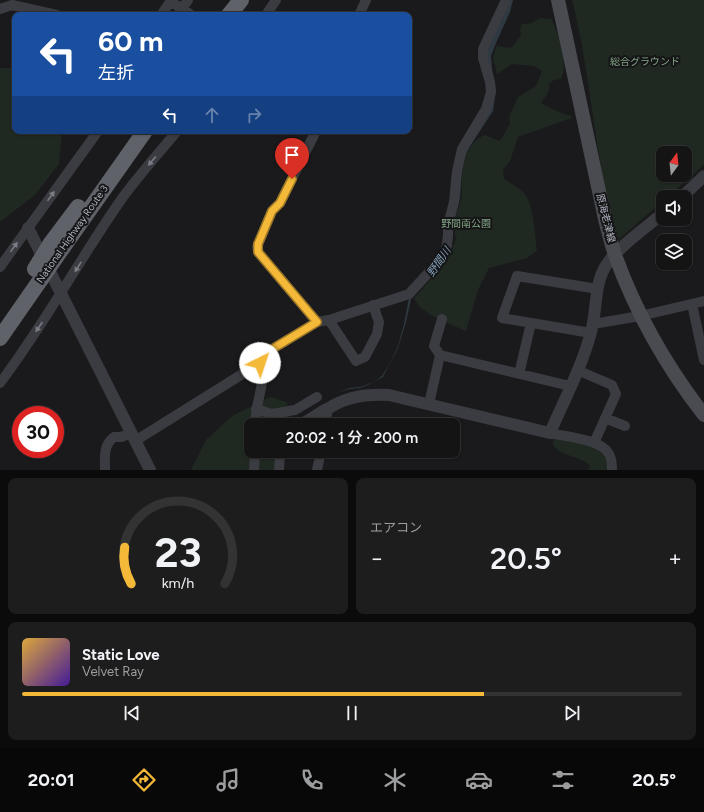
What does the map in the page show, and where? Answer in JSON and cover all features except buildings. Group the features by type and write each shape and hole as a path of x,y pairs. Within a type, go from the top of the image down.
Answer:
{"highway":[{"path":"219,12 228,0"},
{"path":"231,12 240,0"},
{"name":"National Highway Route 3","path":"0,338 38,274 132,134"},
{"name":"National Highway Route 3","path":"54,250 143,134"},
{"name":"National Highway Route 3","path":"0,319 38,274"}],"main road":[{"name":"原海老津線","path":"558,0 605,219 615,254 640,316 682,387 704,415"}],"street":[{"path":"268,12 276,0"},
{"path":"360,12 366,0"},
{"path":"255,418 262,380 260,363 264,354 317,322 329,320 409,294 431,270 446,248 448,225 454,202 457,171 462,149 486,109 491,92 490,82 483,58 483,49 506,0"},
{"path":"163,12 170,2 183,8"},
{"path":"0,9 12,5 44,12"},
{"path":"0,267 96,134"},
{"path":"0,383 61,294 123,198 174,134"},
{"path":"314,134 280,203 272,211 257,248 258,252 317,322"},
{"path":"689,190 704,176"},
{"path":"550,433 577,370 592,329 600,277 605,266 615,254 656,219"},
{"path":"28,228 150,470"},
{"path":"598,289 516,276 502,318 531,323 592,329 640,316 704,302"},
{"path":"692,304 704,360"},
{"path":"329,320 356,362 365,357 377,334 379,322 373,305"},
{"path":"442,319 434,346 440,355 570,386"},
{"path":"519,374 531,323"},
{"path":"430,404 440,355"},
{"path":"105,470 106,445 114,437 133,437 260,363"},
{"path":"577,370 612,385 616,394 594,443"},
{"path":"312,418 328,408 353,397 371,394 389,394 594,443 604,448 610,455 612,470"},
{"path":"256,409 272,414 295,410 317,397"},
{"path":"326,418 328,408"},
{"path":"604,418 625,426"},
{"path":"254,470 255,458"},
{"path":"279,470 280,458"},
{"path":"317,470 320,458"}],"green space":[{"name":"総合グラウンド","path":"572,0 704,0 704,165 692,175 692,146 656,146 656,182 684,182 675,190 656,190 656,207 617,241 597,145 585,62"},
{"name":"野間南公園","path":"539,18 552,19 562,49 564,65 561,79 554,80 549,84 549,91 541,103 556,111 571,116 572,118 518,137 510,161 503,170 504,179 520,189 527,198 534,220 537,251 527,258 489,268 478,290 466,331 429,314 417,304 414,298 443,263 452,249 457,237 455,236 455,222 462,199 464,162 471,146 477,139 485,135 500,141 510,124 509,117 518,97 536,86 542,71 534,66 512,64 497,74 493,59 496,46 511,48 521,35 520,30 522,24 532,23"},
{"path":"0,68 12,68 12,134 62,134 59,164 35,195 0,222"},
{"path":"270,397 287,402 288,418 244,418 244,458 280,458 277,470 191,470 206,440 232,416"},
{"path":"554,438 580,442 597,449 607,462 607,470 588,470 590,465 586,462 556,449 553,445"}],"water":[{"name":"野間川","path":"508,0 513,0 510,12 491,56 493,78 496,90 493,111 469,148 462,164 460,198 454,218 460,161 489,111 487,52 503,18"},
{"path":"453,231 452,246 434,273 411,299 398,348 383,377 375,381 382,376 398,346 409,298 452,237"},
{"path":"373,382 360,388 349,389 337,393 349,388 360,387"}],"route":[{"path":"260,363 264,354 317,322 258,252 257,248 272,211 280,203 292,179"}]}
